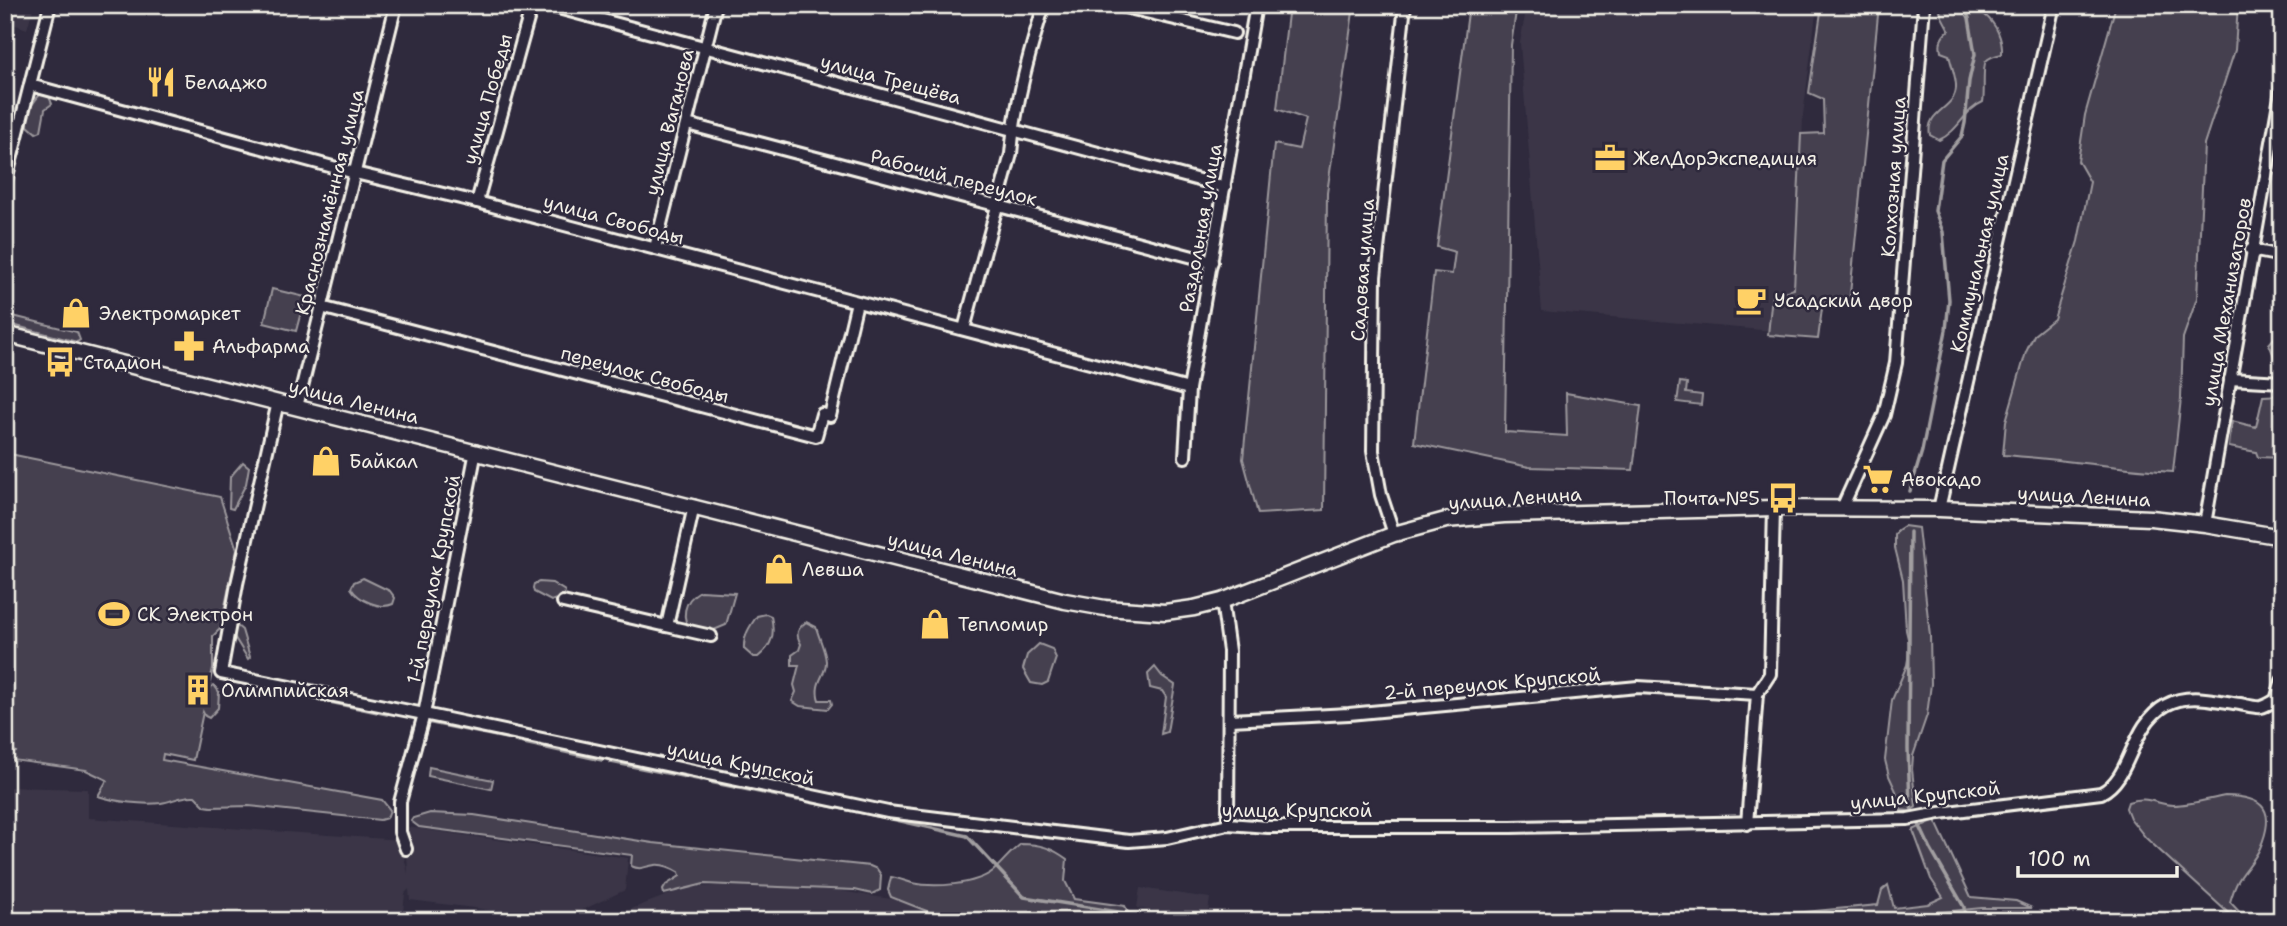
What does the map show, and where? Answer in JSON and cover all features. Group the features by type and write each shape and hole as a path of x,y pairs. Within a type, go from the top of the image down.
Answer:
{"street":[{"path":"5,184 50,5"},
{"name":"Краснознамённая улица","path":"297,407 396,5"},
{"name":"улица Победы","path":"477,202 532,5"},
{"name":"улица Трещёва","path":"547,5 1226,187"},
{"name":"улица Ваганова","path":"654,248 716,5"},
{"path":"964,329 1011,154 1013,130 1028,58 1044,5"},
{"path":"1116,5 1234,33"},
{"name":"Раздольная улица","path":"1185,457 1189,389 1256,5"},
{"name":"Садовая улица","path":"1394,534 1381,495 1373,452 1375,276 1405,5"},
{"name":"Колхозная улица","path":"1842,508 1884,415 1896,363 1924,5"},
{"name":"Коммунальная улица","path":"1939,509 2054,5"},
{"name":"улица Свободы","path":"30,85 355,173 477,202 1189,389"},
{"name":"улица Механизаторов","path":"2206,524 2251,250 2282,85"},
{"name":"Рабочий переулок","path":"687,124 1212,262"},
{"path":"2251,250 2282,256"},
{"name":"переулок Свободы","path":"321,307 816,436 822,414 830,416 857,302"},
{"name":"улица Ленина","path":"5,334 1065,601 1105,608 1165,612 1194,608 1222,601 1394,534 1446,520 1504,515 1774,508 1939,509 2151,518 2282,537"},
{"path":"2230,379 2282,382"},
{"name":"улица Крупской","path":"278,402 237,584 221,673 888,812 1129,841 1167,838 1228,824 1281,827 1747,824 1908,818 2101,793 2112,788 2137,734 2156,711 2169,703 2195,697 2261,707 2276,700 2282,681"},
{"name":"1-й переулок Крупской","path":"406,849 400,832 400,802 424,714 476,451"},
{"path":"667,626 694,506"},
{"path":"1747,824 1757,694 1770,674 1774,508"},
{"path":"1222,601 1229,651 1228,824"},
{"path":"564,602 711,636"},
{"name":"2-й переулок Крупской","path":"1230,720 1349,714 1638,687 1757,694"}],"shaded area":[{"path":"5,5 34,5 27,29 5,21"},
{"path":"1289,5 1354,5 1327,193 1324,510 1258,514 1243,459 1274,144 1299,149 1306,119 1277,109"},
{"path":"1469,5 1517,5 1511,45 1505,432 1567,436 1566,393 1641,406 1633,470 1529,467 1414,443 1434,272 1452,274 1455,252 1437,247"},
{"path":"1527,5 1817,5 1803,115 1796,333 1542,311 1520,43"},
{"path":"1822,5 1879,5 1849,304 1823,301 1818,339 1768,335 1772,295 1794,289 1801,134 1824,133 1823,99 1809,93"},
{"path":"1939,5 1984,5 1985,15 1998,32 2002,54 1986,61 1983,102 1939,140 1930,135 1932,120 1951,101 1956,84 1949,55 1941,52 1941,40 1949,30"},
{"path":"2116,5 2238,5 2235,50 2204,144 2197,298 2183,338 2181,398 2173,472 2003,455 2006,421 2026,352 2034,335 2054,319 2078,241 2090,182 2078,161 2085,115"},
{"path":"43,92 48,94 52,104 45,109 41,131 36,133 28,126 28,116 33,103"},
{"path":"272,289 305,297 296,331 264,323"},
{"path":"5,314 77,332 80,340 77,342 5,323"},
{"path":"2282,329 2282,375 2269,344"},
{"path":"1680,382 1687,383 1686,393 1702,395 1701,405 1677,402"},
{"path":"2282,395 2282,458 2258,457 2256,452 2229,447 2232,421 2256,427 2263,396"},
{"name":"СК Электрон","path":"5,453 220,497 237,550 220,629 213,636 213,668 206,700 214,685 219,692 218,708 209,718 203,712 193,760 163,754 162,760 382,800 390,810 387,818 380,820 249,806 211,807 205,806 195,796 161,803 121,801 98,796 107,780 86,770 5,759 5,751 17,752 5,749"},
{"path":"243,462 249,467 246,484 233,509 229,508 230,477"},
{"path":"1904,526 1918,528 1930,636 1931,684 1927,715 1913,756 1916,807 1910,811 1901,810 1885,760 1892,700 1907,665 1910,647 1906,630 1903,580 1895,548 1895,535"},
{"path":"363,578 390,591 395,598 393,604 376,605 354,592 351,588 354,582"},
{"path":"552,583 565,591 564,596 551,601 534,592 534,584"},
{"path":"700,591 735,593 726,625 714,630 693,632 689,627 685,610 690,599"},
{"path":"757,616 771,616 772,639 763,653 753,657 744,649 746,635"},
{"path":"806,622 816,627 824,653 826,666 818,694 819,700 831,700 832,704 828,709 800,706 792,701 796,692 794,685 799,665 792,665 792,655 799,650 801,644 798,632"},
{"path":"235,624 242,630 250,657 248,659 233,635"},
{"path":"1039,644 1052,649 1056,658 1048,682 1042,685 1031,683 1023,669 1027,655"},
{"path":"1155,667 1175,685 1167,732 1161,734 1166,697 1162,691 1150,688 1148,674"},
{"path":"429,767 493,780 491,789 428,776"},
{"path":"5,787 88,789 88,818 400,840 408,874 406,827 628,858 625,890 563,919 410,900 409,889 405,893 402,921 5,921"},
{"path":"2225,796 2250,799 2264,808 2267,815 2265,835 2260,848 2238,881 2230,902 2248,921 2237,921 2146,838 2130,818 2126,808 2128,802 2135,800 2180,805"},
{"path":"430,813 474,815 653,843 870,866 877,869 881,875 880,890 872,894 855,890 704,884 664,894 666,885 680,876 679,872 661,865 643,868 631,866 632,855 419,827 411,821"},
{"path":"1935,820 1971,897 2016,901 2032,908 1982,908 1852,921 1795,921 1795,913 1878,905 1882,890 1888,885 1894,908 1928,904 1943,897 1931,879 1913,830"},
{"path":"1021,844 1046,847 1067,859 1065,881 1074,899 1125,906 1132,921 947,919 891,897 888,890 891,877 931,885 954,884 985,876"},
{"path":"746,884 805,885 1056,921 600,921 686,888"},
{"path":"1140,888 1210,898 1207,919 1137,908"},
{"path":"1980,914 2029,916 2048,921 1974,921"}],"waterway":[{"path":"1910,491 1922,451 1946,330 1949,300 1943,232 1935,211 1942,160 1962,136 1975,54 1969,18 1963,5"},
{"path":"1910,532 1910,805 1931,850 1964,907 1965,921"},
{"path":"234,682 387,714"},
{"path":"427,722 506,738"},
{"path":"515,741 602,760"},
{"path":"611,762 702,780"},
{"path":"710,782 798,800"},
{"path":"805,801 883,817"},
{"path":"892,819 967,836 1024,897 1175,921"}],"place":[{"name":"Беладжо","path":"161,82"},
{"name":"ЖелДорЭкспедиция","path":"1610,158"},
{"name":"Усадский двор","path":"1751,300"},
{"name":"Электромаркет","path":"76,313"},
{"name":"Альфарма","path":"189,346"},
{"name":"Стадион","path":"60,362"},
{"name":"Байкал","path":"326,461"},
{"name":"Авокадо","path":"1878,479"},
{"name":"Почта №5","path":"1783,498"},
{"name":"Левша","path":"779,569"},
{"name":"СК Электрон","path":"114,614"},
{"name":"Тепломир","path":"935,624"},
{"name":"Олимпийская","path":"198,690"}]}
